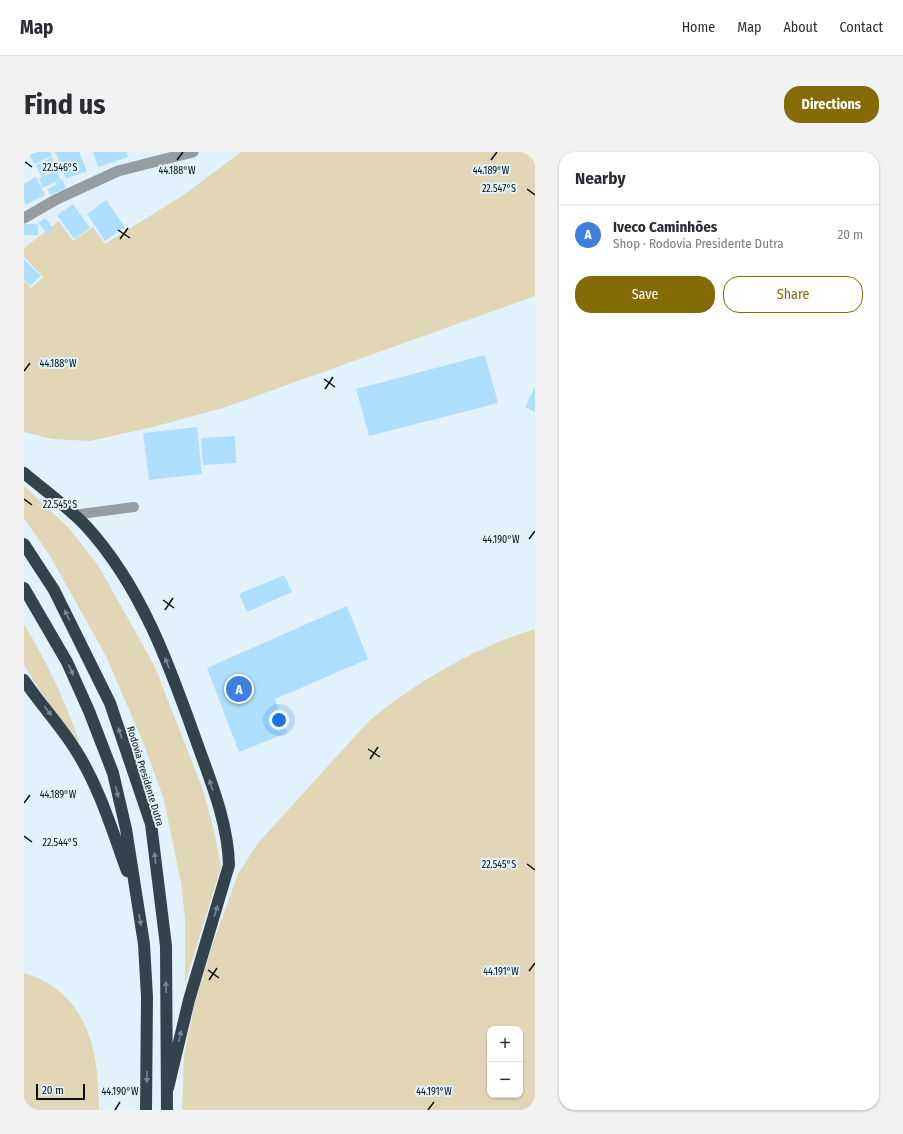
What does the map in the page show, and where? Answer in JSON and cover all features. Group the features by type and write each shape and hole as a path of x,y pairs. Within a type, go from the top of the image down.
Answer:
{"highway":[{"path":"24,473 86,526 119,570 151,625 180,696 222,818 228,846 229,865 189,1000 168,1088"},
{"name":"Rodovia Presidente Dutra","path":"24,544 54,590 110,703 151,824 166,946 167,1110"},
{"path":"24,588 67,662 112,773 126,830 144,944 147,997 146,1110"},
{"path":"24,680 50,712 76,750 100,797 136,894"}],"street":[{"path":"24,218 57,199 118,171 194,152"}],"lane":[{"path":"73,515 134,508"}],"shaded area":[{"path":"241,152 535,152 535,296 223,408 153,427 90,441 52,439 24,432 24,281 31,288 43,277 24,257 24,248 59,221 73,241 93,227 105,244 182,196"},
{"path":"24,486 68,527 98,565 154,665 202,787 214,830 221,867 185,984 185,919 181,883 164,800 145,747 106,656 50,556 24,518"},
{"path":"24,624 41,653 55,682 80,744 40,691 24,665"},
{"path":"535,629 535,1110 182,1110 184,1056 195,1002 212,946 238,874 258,843 367,723 404,694 446,668 491,645"},
{"path":"24,973 46,982 63,994 76,1009 86,1026 96,1066 99,1110 24,1110"}],"building":[{"path":"28,152 50,152 52,156 34,164"},
{"path":"55,152 79,152 87,171 66,179"},
{"path":"93,152 127,152 128,157 98,167"},
{"path":"52,157 57,168 41,176 36,165"},
{"path":"57,171 60,179 43,188 39,178"},
{"path":"36,177 45,195 26,205 24,200 24,184"},
{"path":"62,179 66,188 50,195 47,189 56,185 55,182"},
{"path":"106,200 125,227 105,241 87,214"},
{"path":"73,204 90,228 74,239 57,215"},
{"path":"45,218 54,229 47,234 38,223"},
{"path":"24,224 38,224 38,235 24,235"},
{"path":"24,259 41,276 30,286 24,280"},
{"path":"485,355 498,403 369,436 356,389"},
{"path":"535,387 535,412 525,407"},
{"path":"197,427 202,474 149,480 143,433"},
{"path":"235,436 236,463 203,465 201,438"},
{"path":"284,575 292,592 247,612 239,594"},
{"path":"347,606 368,659 275,699 287,733 239,752 207,668"}],"place":[{"name":"Iveco Caminhões","path":"239,689"}]}
